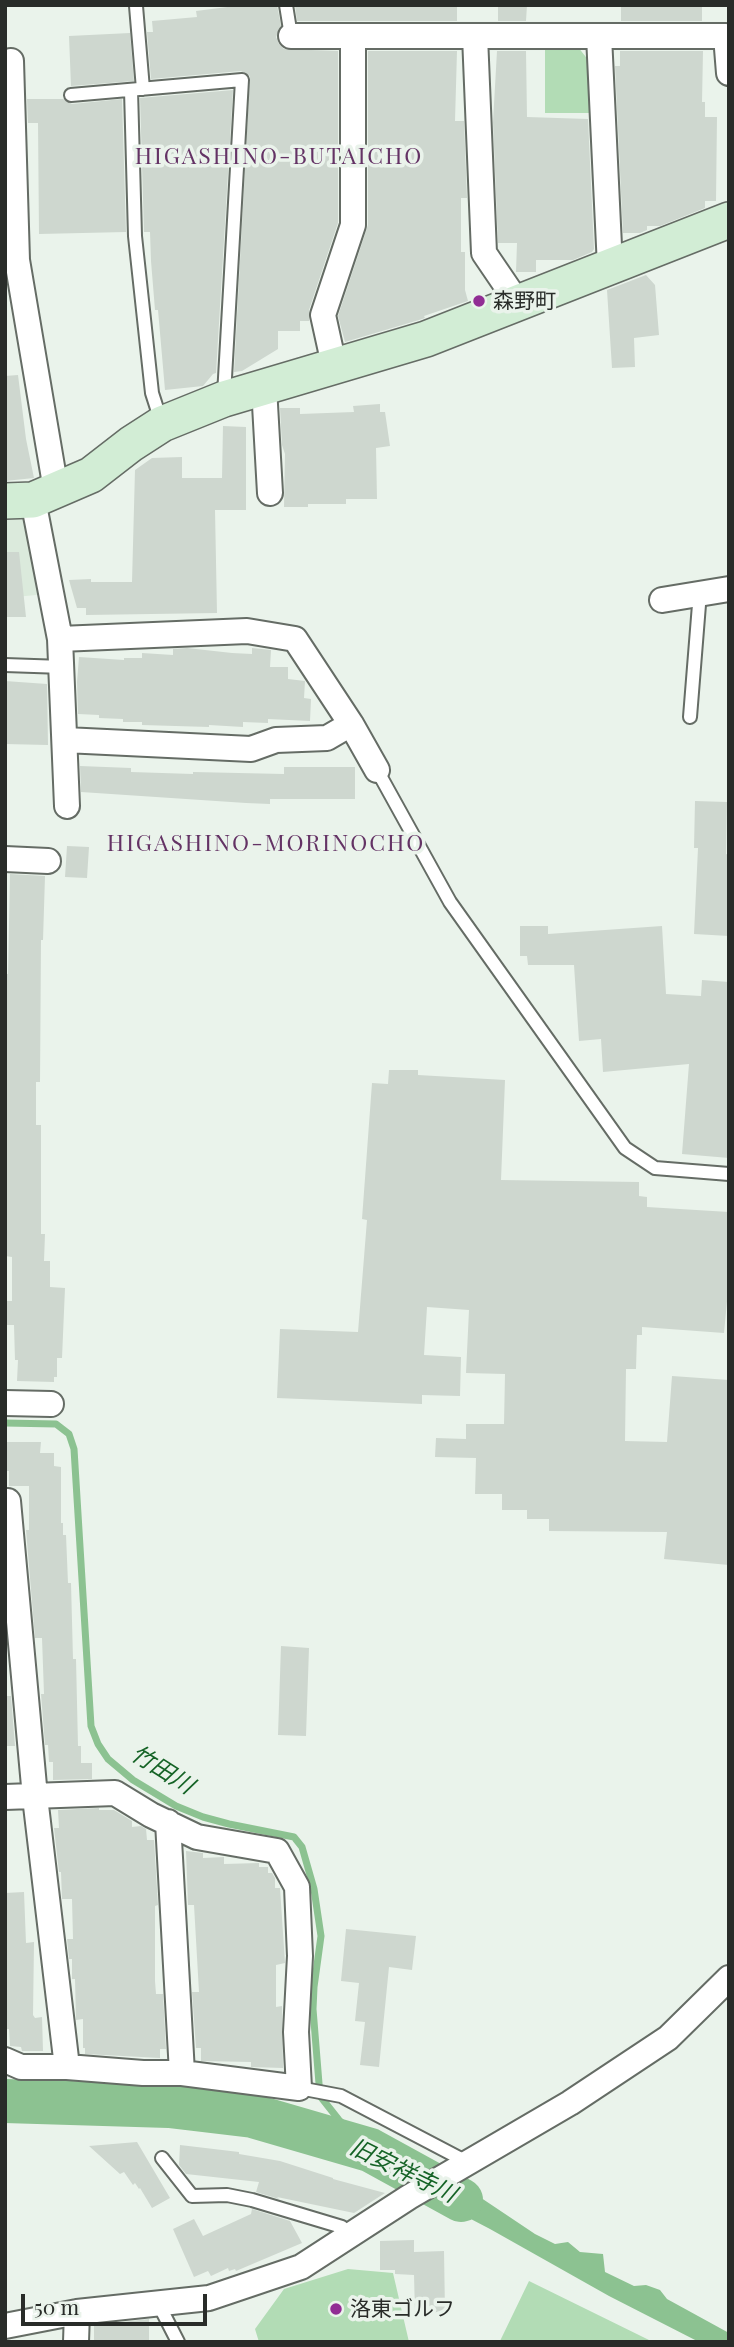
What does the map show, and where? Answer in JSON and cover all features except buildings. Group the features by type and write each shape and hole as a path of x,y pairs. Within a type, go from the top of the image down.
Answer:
{"street":[{"path":"290,36 726,36 729,74"},
{"path":"334,365 323,315 353,225 353,36"},
{"path":"475,36 484,253 518,303"},
{"path":"599,36 610,267"},
{"path":"11,61 17,260 31,497 60,639 66,806"},
{"path":"31,497 91,475 162,424 224,399 426,339 729,220"},
{"path":"264,387 270,494"},
{"path":"662,600 729,589"},
{"path":"60,639 247,631 295,639 351,723 376,770"},
{"path":"65,740 251,750 276,740 327,738 351,723"},
{"path":"5,859 48,861"},
{"path":"5,1403 51,1404"},
{"path":"5,1501 8,1501 35,1797 67,2067"},
{"path":"5,1797 115,1793 151,1815 197,1837 276,1851 297,1887 300,1956 296,2032 304,2089 183,2073 67,2067 10,2068"},
{"path":"168,1822 183,2073"},
{"path":"5,2326 77,2312 209,2298 301,2267 409,2197 570,2104 668,2038 729,1978"},
{"path":"76,2342 77,2312"}],"lane":[{"path":"286,5 290,36"},
{"path":"136,6 135,236 152,393 162,424"},
{"path":"71,95 242,80 224,399"},
{"path":"690,717 700,592"},
{"path":"5,665 63,667"},
{"path":"376,770 450,902 625,1147 655,1168 729,1174"},
{"path":"304,2089 341,2096 468,2162"},
{"path":"162,2158 192,2196 227,2195 252,2200 342,2227 349,2236"},
{"path":"158,2303 178,2342"}],"shaded area":[{"path":"545,46 578,47 589,61 590,113 545,113"},
{"path":"21,516 32,526 46,594 5,598 5,517"},
{"path":"423,2159 535,2234 555,2244 568,2242 580,2252 603,2254 605,2272 634,2286 646,2285 660,2290 667,2299 729,2333 729,2342 699,2342 396,2180"},
{"name":"洛東ゴルフ","path":"348,2269 393,2273 409,2342 259,2342 255,2329 284,2289"},
{"path":"529,2281 647,2339 653,2342 500,2341"}],"waterway":[{"name":"竹田川","path":"5,1423 56,1424 69,1434 74,1449 91,1726 108,1759 133,1780 176,1806 229,1824 294,1837 302,1847 314,1889 321,1936 313,2009 320,2096 339,2120 370,2150"},
{"name":"旧安祥寺川","path":"5,2101 169,2106 253,2116 370,2150 461,2200"}],"place":[{"name":"森野町","path":"479,301"},
{"name":"洛東ゴルフ","path":"336,2309"}],"district":[{"name":"HIGASHINO-BUTAICHO","path":"279,157"},
{"name":"HIGASHINO-MORINOCHO","path":"266,844"}]}
